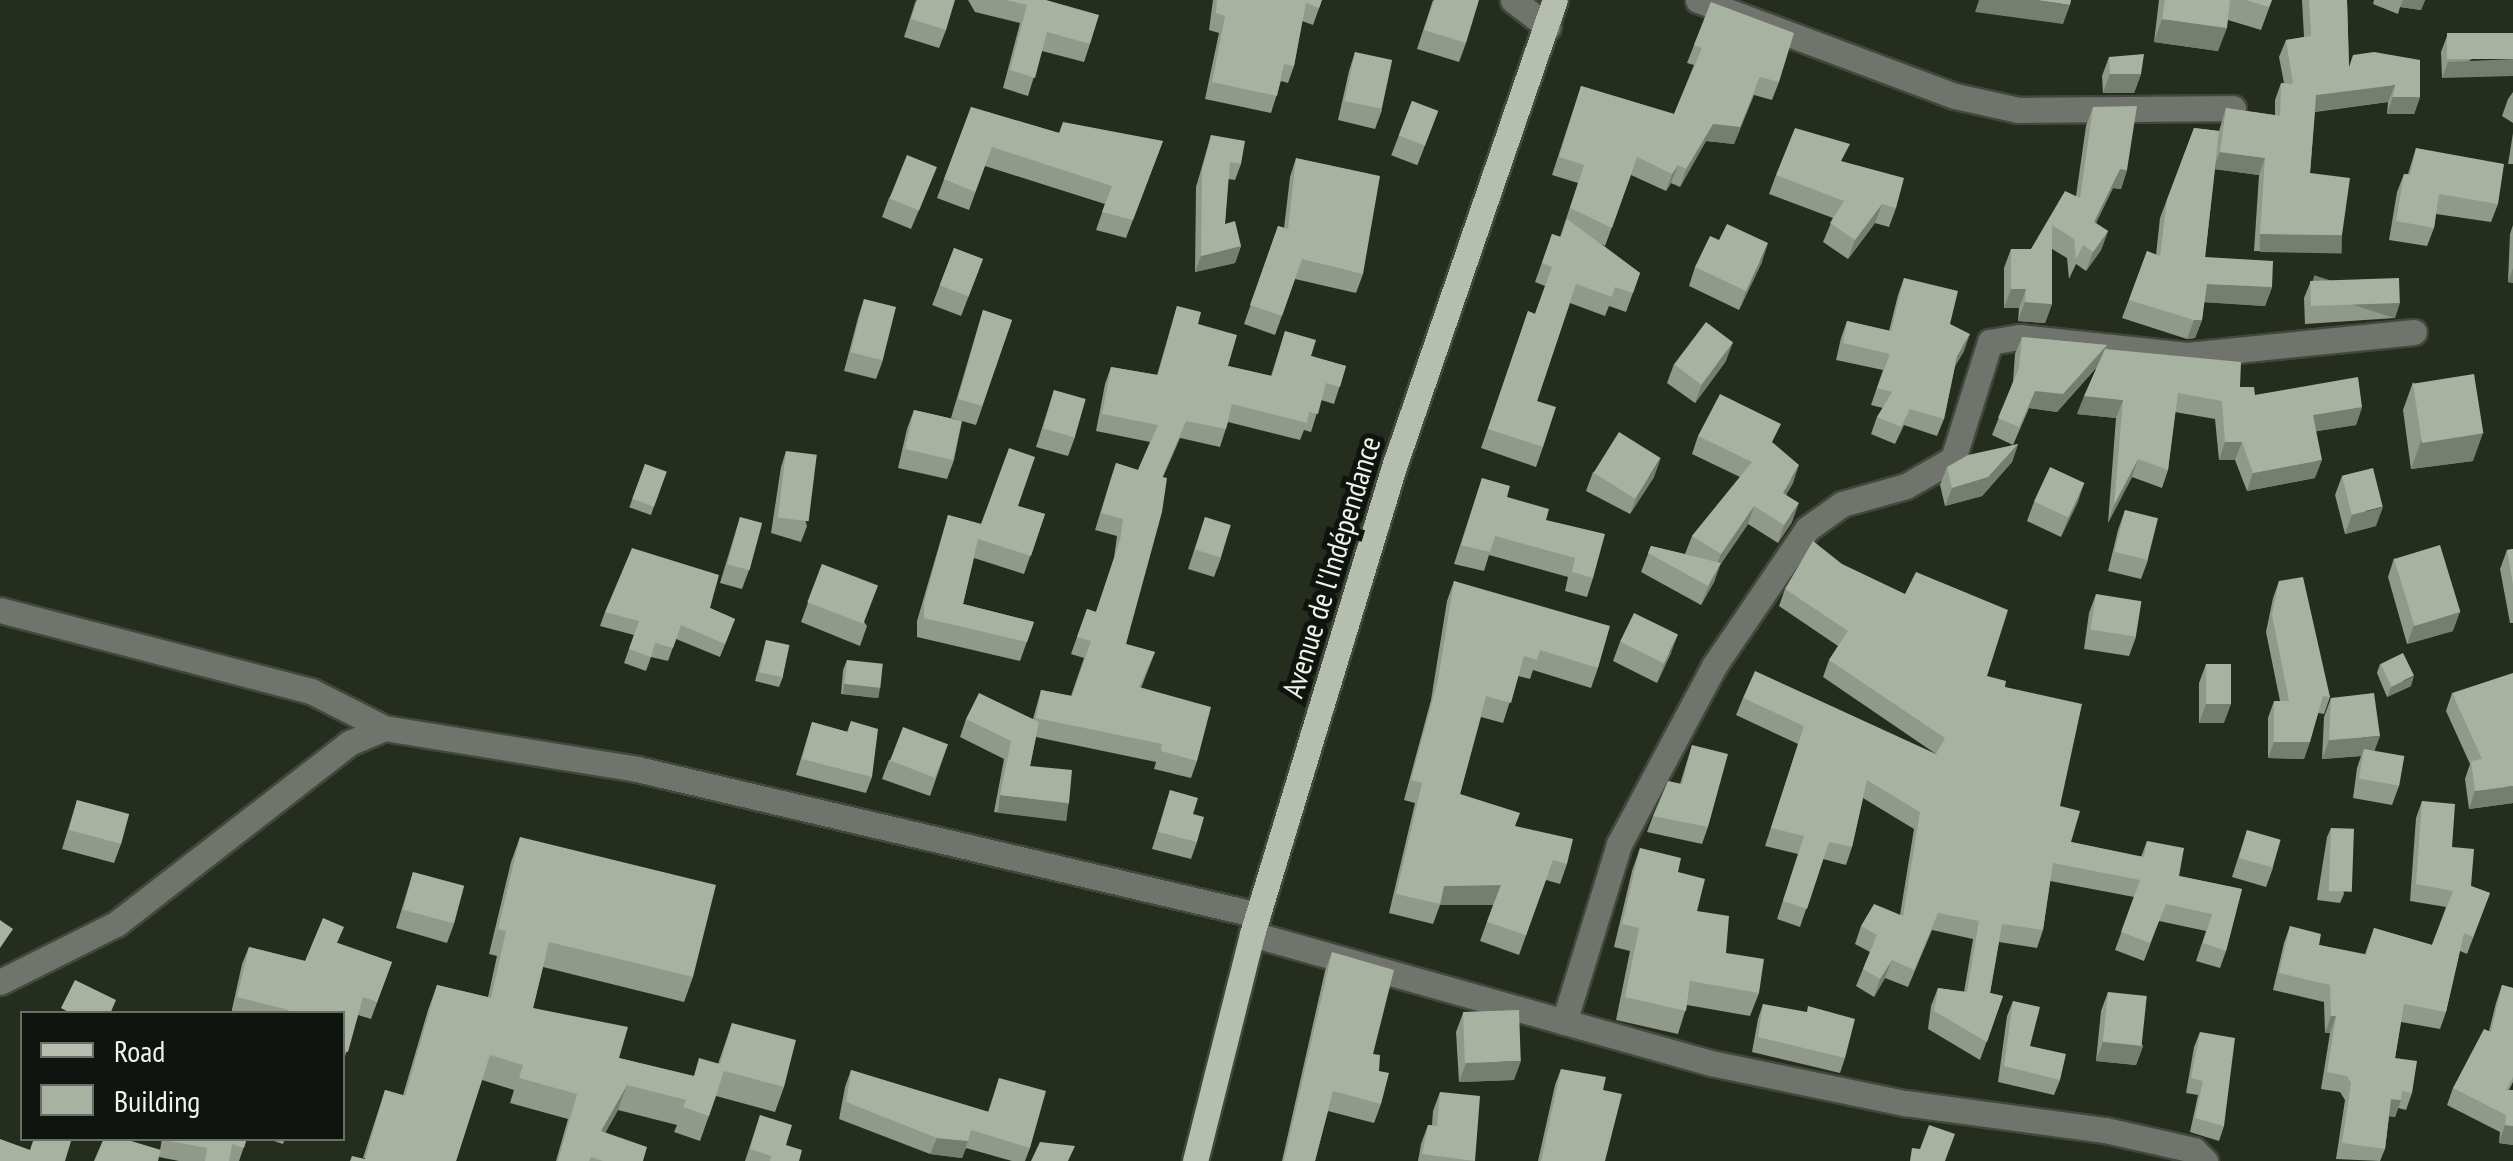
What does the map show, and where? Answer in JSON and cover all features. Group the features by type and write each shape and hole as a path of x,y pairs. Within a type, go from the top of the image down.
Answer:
{"main road":[{"name":"Avenue de l'Indépendance","path":"1195,1161 1255,924 1396,461 1556,0"}],"street":[{"path":"1512,0 1548,26"},
{"path":"1698,0 1955,96 2018,110 2233,108"},
{"path":"1564,1022 1619,844 1714,666 1807,529 1842,504 1906,486 1952,459 1990,342 2019,338 2187,355 2414,332"},
{"path":"0,610 311,691 384,728 637,769 1255,924 1564,1022 1711,1063 1905,1103 2105,1130 2194,1150 2205,1161"},
{"path":"0,982 116,924 350,743 384,728"}],"building":[{"path":"917,0 955,0 946,30 911,19"},
{"path":"1006,0 1046,0 1099,15 1090,44 1047,32 1035,78 1010,70 1027,5"},
{"path":"1217,0 1322,0 1319,8 1306,3 1294,66 1284,64 1277,96 1212,82 1225,16 1216,13"},
{"path":"1434,0 1479,0 1466,43 1424,30"},
{"path":"2036,0 2071,0 2070,5"},
{"path":"2165,0 2230,0 2227,28 2162,19"},
{"path":"2246,0 2272,0 2269,7"},
{"path":"2309,0 2347,0 2349,67 2353,55 2374,52 2420,60 2420,97 2393,97 2395,85 2316,95 2310,173 2350,178 2342,235 2260,234 2265,158 2220,152 2226,108 2280,116 2281,83 2293,84 2286,40 2311,36"},
{"path":"1711,2 1794,33 1779,82 1760,77 1740,127 1713,124 1686,169 1678,165 1672,174 1637,157 1612,228 1570,208 1584,165 1559,157 1581,86 1674,114 1702,48 1694,45"},
{"path":"2447,33 2513,33 2513,59 2447,59"},
{"path":"1355,52 1392,60 1382,109 1345,101"},
{"path":"2144,54 2141,74 2110,74 2109,57"},
{"path":"1412,101 1438,111 1425,146 1399,136"},
{"path":"2137,106 2127,170 2120,169 2094,222 2108,231 2093,252 2083,245 2076,259 2074,239 2052,225 2052,304 2025,302 2026,289 2011,289 2011,249 2031,249 2065,191 2080,198 2093,107"},
{"path":"971,107 1059,133 1063,122 1163,141 1133,220 1102,212 1112,186 992,147 975,192 944,179"},
{"path":"1795,128 1850,144 1841,161 1904,178 1896,208 1882,204 1855,240 1830,223 1844,201 1776,175"},
{"path":"2194,128 2219,131 2205,257 2273,261 2272,287 2207,284 2202,320 2129,300 2147,251 2160,256 2167,200"},
{"path":"1211,135 1245,141 1241,164 1230,162 1225,224 1235,221 1241,246 1201,256 1202,171"},
{"path":"2416,148 2504,164 2498,204 2439,194 2434,228 2396,221 2404,174 2410,175"},
{"path":"907,155 937,167 919,211 889,199"},
{"path":"1296,158 1380,176 1363,274 1302,259 1282,316 1250,305 1278,226 1288,229"},
{"path":"1567,219 1640,273 1633,293 1615,287 1612,297 1576,284 1537,401 1556,407 1543,447 1488,429 1528,311 1535,314 1552,267 1542,263 1552,234 1561,237"},
{"path":"1727,224 1768,243 1746,291 1695,267 1710,236 1719,240"},
{"path":"954,248 983,259 969,296 940,285"},
{"path":"1904,278 1958,291 1950,324 1970,334 1957,356 1944,419 1910,409 1901,427 1877,417 1892,392 1877,388 1890,354 1843,343 1847,321 1891,331"},
{"path":"2399,278 2400,303 2311,306 2310,281"},
{"path":"864,299 896,307 883,360 851,352"},
{"path":"1177,306 1201,312 1198,324 1237,335 1228,366 1272,376 1285,331 1316,340 1311,356 1346,366 1340,387 1326,383 1318,414 1309,412 1307,423 1232,404 1226,429 1186,421 1162,477 1167,478 1162,512 1126,644 1155,652 1139,687 1211,707 1197,761 1161,751 1162,744 1036,718 1041,690 1072,696 1091,641 1077,637 1087,609 1096,612 1120,540 1123,519 1101,513 1116,463 1138,470 1158,425 1102,414 1111,367 1158,375"},
{"path":"983,310 1012,320 982,406 958,399"},
{"path":"1706,322 1733,342 1701,385 1674,364"},
{"path":"2022,337 2107,345 2063,394 2035,391 2019,427 1998,418 2019,368"},
{"path":"2105,349 2241,362 2240,387 2254,387 2255,395 2358,377 2362,407 2313,415 2322,460 2253,473 2242,442 2225,442 2222,401 2178,393 2168,470 2138,459 2114,505 2123,400 2084,396"},
{"path":"2474,374 2483,433 2422,443 2413,384"},
{"path":"1054,390 1086,399 1075,438 1043,428"},
{"path":"1720,394 1781,424 1772,442 1799,465 1783,493 1799,503 1784,525 1754,506 1721,554 1692,536 1752,462 1698,436"},
{"path":"914,410 962,421 953,460 905,449"},
{"path":"1619,432 1661,458 1635,499 1594,473"},
{"path":"2018,444 1988,477 1952,488 1947,467 1968,455"},
{"path":"1009,448 1035,457 1018,506 1045,514 1031,556 978,539 963,604 1034,622 1027,642 924,618 924,603 948,515 981,524"},
{"path":"786,451 817,455 809,521 778,518"},
{"path":"645,464 667,472 654,507 632,499"},
{"path":"2050,467 2084,483 2068,517 2034,501"},
{"path":"2373,468 2383,507 2352,515 2342,476"},
{"path":"1482,478 1510,486 1507,497 1549,509 1546,520 1605,534 1593,578 1572,572 1575,558 1495,536 1490,552 1461,545"},
{"path":"2125,510 2158,518 2148,560 2115,552"},
{"path":"740,517 762,523 750,570 727,564"},
{"path":"1205,517 1231,525 1221,557 1195,550"},
{"path":"1813,541 1842,564 1905,594 1916,572 2008,610 1987,676 2006,681 2005,687 2082,704 2060,806 2080,811 2071,842 2144,857 2147,841 2184,848 2179,876 2242,889 2226,951 2203,943 2212,914 2166,904 2150,943 2121,932 2140,880 2053,863 2043,930 2002,924 1990,993 2003,996 1987,1042 1934,1011 1938,988 1967,992 1979,921 1938,913 1914,970 1892,960 1880,979 1863,969 1877,935 1861,926 1874,904 1903,916 1920,812 1867,780 1852,847 1829,842 1807,909 1783,901 1804,836 1771,828 1804,726 1743,698 1755,671 1936,754 1945,738 1829,660 1848,631 1785,589"},
{"path":"2440,545 2460,612 2415,626 2394,559"},
{"path":"1651,546 1721,563 1708,586 1648,553"},
{"path":"632,548 719,575 710,608 735,619 725,644 681,625 673,648 655,643 651,657 629,649 639,621 605,612"},
{"path":"2513,549 2513,585 2507,550"},
{"path":"822,564 878,586 863,624 807,602"},
{"path":"2303,577 2330,697 2323,696 2310,742 2274,742 2274,701 2289,701 2272,615 2279,581"},
{"path":"1454,581 1610,626 1598,668 1540,650 1537,660 1524,656 1511,703 1486,696 1460,794 1520,813 1515,826 1573,839 1567,864 1553,860 1526,935 1487,922 1501,885 1444,886 1440,904 1396,894 1422,783 1411,780 1438,680"},
{"path":"2096,594 2141,601 2136,637 2090,630"},
{"path":"1634,613 1678,634 1664,663 1620,642"},
{"path":"766,640 789,645 783,677 759,672"},
{"path":"2403,653 2414,675 2391,686 2381,664"},
{"path":"847,660 883,664 880,688 844,684"},
{"path":"2206,664 2231,664 2231,704 2206,704"},
{"path":"2513,673 2513,786 2475,791 2471,761 2482,759 2452,693"},
{"path":"979,693 1039,722 1030,766 1072,770 1069,803 1000,795 1011,741 966,719"},
{"path":"2374,693 2380,736 2329,740 2331,698"},
{"path":"851,721 878,729 872,777 802,759 812,722 848,732"},
{"path":"903,727 948,744 935,778 890,761"},
{"path":"1692,745 1728,754 1708,827 1653,816 1668,781 1682,784"},
{"path":"2364,749 2404,756 2399,786 2359,779"},
{"path":"1170,790 1198,798 1193,814 1204,817 1197,842 1158,832"},
{"path":"77,800 129,814 121,844 69,830"},
{"path":"2422,801 2455,804 2452,847 2474,849 2471,886 2490,893 2473,937 2464,933 2446,1012 2404,1004 2395,1058 2417,1061 2412,1093 2402,1091 2401,1100 2391,1099 2385,1149 2342,1143 2351,1083 2347,1076 2327,1072 2336,1016 2331,1016 2330,985 2279,973 2290,926 2321,934 2319,945 2366,955 2374,928 2432,945 2453,891 2416,884"},
{"path":"2331,828 2354,829 2352,892 2329,891"},
{"path":"2247,830 2281,840 2273,868 2239,858"},
{"path":"520,837 716,885 693,977 549,942 533,1008 628,1027 619,1058 694,1076 699,1058 720,1064 732,1023 796,1040 784,1087 724,1071 709,1116 683,1107 686,1100 627,1085 601,1131 647,1147 643,1161 603,1161 591,1157 589,1161 558,1161 577,1094 519,1078 523,1065 490,1055 456,1161 350,1161 352,1156 365,1159 385,1090 405,1096 437,985 491,998 506,931 498,929"},
{"path":"1640,848 1681,858 1678,872 1705,879 1697,911 1729,916 1726,953 1764,959 1759,993 1690,981 1686,1011 1625,997 1639,928 1622,924"},
{"path":"413,872 464,886 454,923 403,910"},
{"path":"323,918 344,927 337,943 392,962 377,1002 363,997 348,1052 345,1011 289,1011 237,997 249,947 305,961"},
{"path":"0,920 13,929 0,948"},
{"path":"1332,952 1394,970 1373,1054 1380,1055 1379,1071 1389,1073 1381,1104 1333,1091 1315,1161 1284,1161"},
{"path":"75,980 116,1000 111,1011 61,1008"},
{"path":"2502,985 2513,988 2513,1077 2506,1090 2513,1090 2513,1126 2505,1125 2506,1115 2453,1088 2484,1029 2491,1032"},
{"path":"2108,992 2147,996 2142,1046 2103,1042"},
{"path":"2013,1001 2040,1007 2030,1046 2066,1054 2060,1080 2004,1066"},
{"path":"1763,1004 1807,1012 1808,1006 1855,1019 1845,1058 1758,1037"},
{"path":"1519,1010 1521,1061 1465,1063 1463,1012"},
{"path":"2200,1032 2235,1038 2224,1126 2195,1118 2203,1081 2191,1078"},
{"path":"1561,1069 1606,1077 1603,1090 1622,1094 1605,1161 1541,1161"},
{"path":"851,1070 989,1112 999,1078 1046,1091 1030,1148 971,1130 968,1141 937,1138 846,1102"},
{"path":"1440,1092 1480,1096 1475,1161 1422,1154 1428,1125 1437,1126"},
{"path":"760,1115 792,1125 786,1145 802,1150 799,1161 770,1161 771,1156 750,1149"},
{"path":"1929,1125 1955,1134 1945,1161 1910,1161 1912,1148 1920,1149"},
{"path":"0,1139 30,1150 33,1141 71,1141 65,1161 0,1161"},
{"path":"103,1141 131,1141 161,1150 158,1161 94,1161"},
{"path":"169,1141 246,1141 244,1148 232,1144 229,1161 205,1161 207,1148"},
{"path":"1040,1142 1075,1146 1068,1161 1031,1161"}]}
